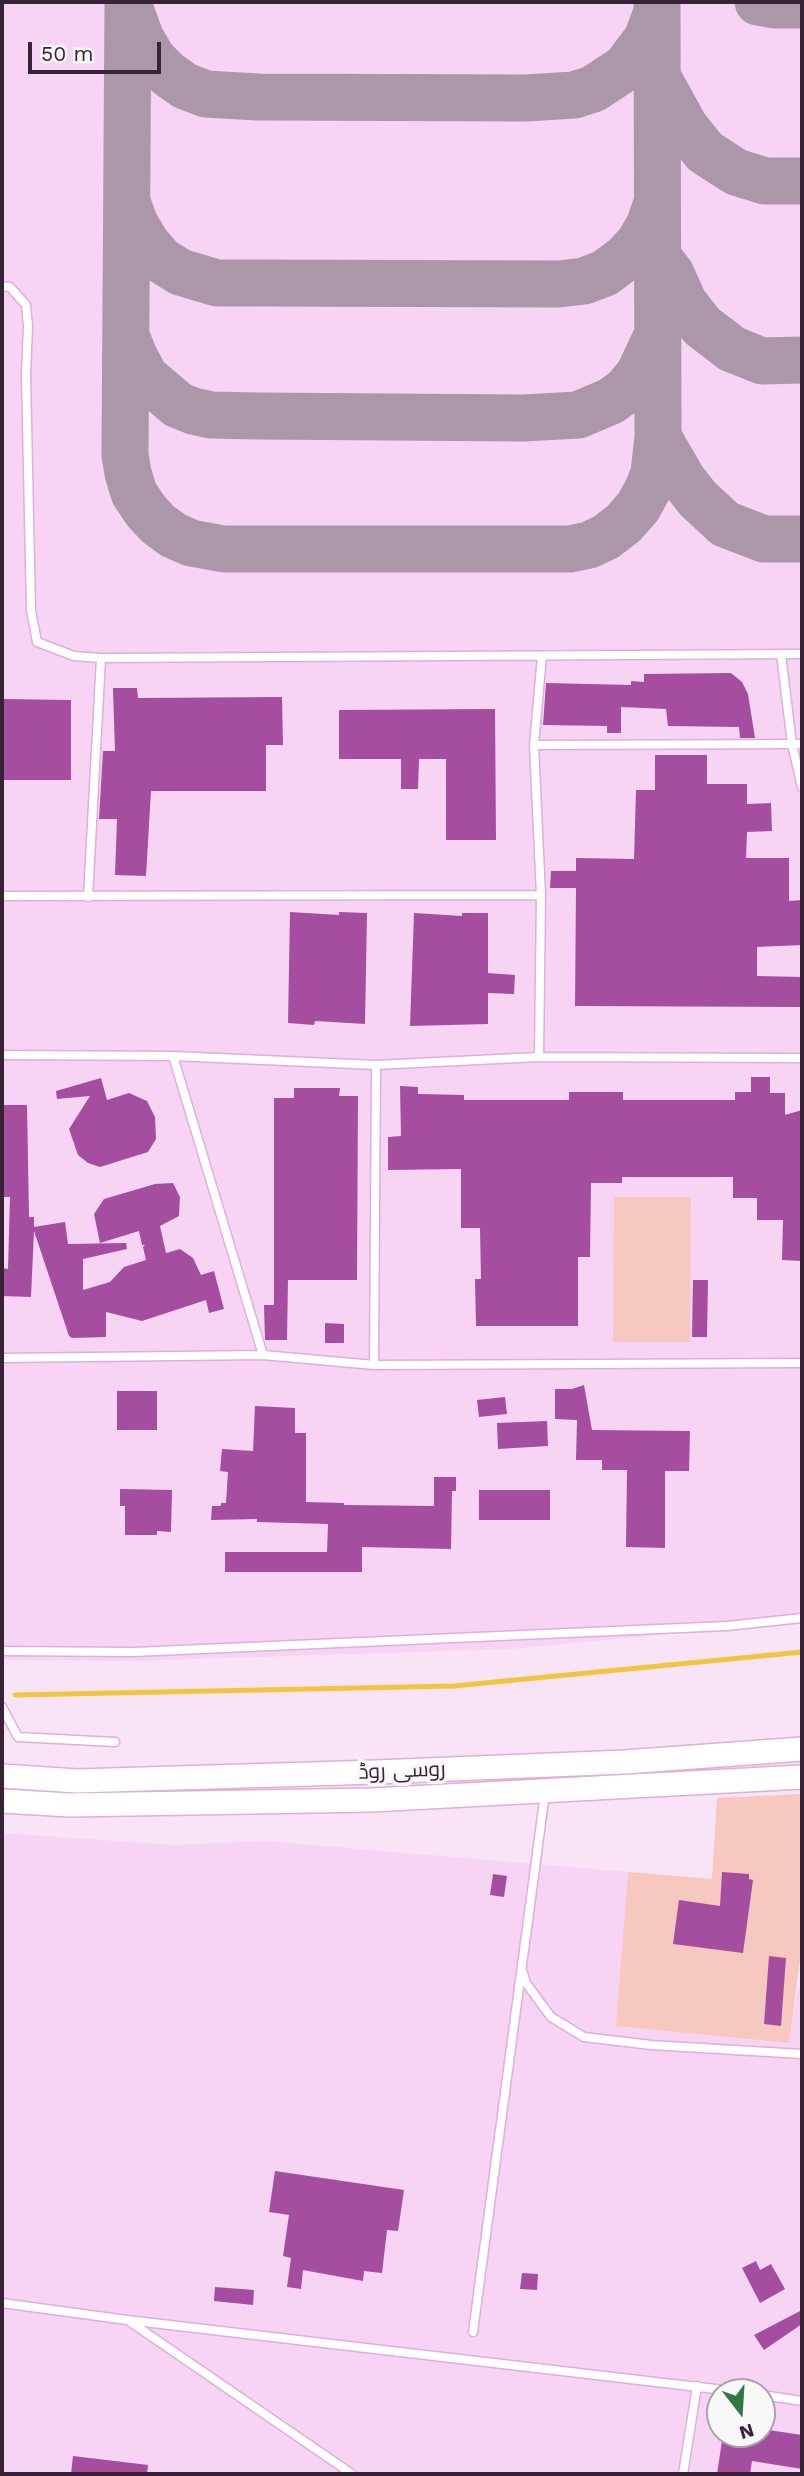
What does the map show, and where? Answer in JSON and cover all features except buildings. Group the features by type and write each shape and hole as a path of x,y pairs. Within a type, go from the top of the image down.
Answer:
{"main road":[{"name":"روسی روڈ","path":"2,1776 77,1781 376,1772 625,1762 802,1749"},
{"name":"روسی روڈ","path":"2,1801 70,1805 358,1800 802,1777"}],"lane":[{"path":"2,286 10,287 26,305 31,610 37,642 74,656 101,658 802,654"},
{"path":"781,654 792,744 802,788"},
{"path":"539,1057 541,895 534,745 542,656"},
{"path":"88,897 101,658"},
{"path":"534,745 802,744"},
{"path":"2,896 541,895"},
{"path":"2,1055 173,1056 376,1065 539,1057 802,1058"},
{"path":"173,1056 263,1355"},
{"path":"374,1366 376,1065"},
{"path":"2,1358 263,1355 374,1366 802,1363"},
{"path":"2,1651 162,1651 727,1626 802,1618"},
{"path":"2,1707 18,1737 115,1742"},
{"path":"473,2332 546,1790"},
{"path":"522,1970 526,1983 551,2017 584,2037 650,2045 802,2054"},
{"path":"2,2303 706,2387"},
{"path":"127,2320 352,2474"},
{"path":"683,2474 697,2386"},
{"path":"776,2397 802,2401"}],"shaded area":[{"path":"2,2 802,2 802,1621 512,1649 133,1661 2,1660"},
{"path":"614,1197 691,1197 690,1342 613,1342"},
{"path":"802,1794 802,1944 789,2043 616,2026 628,1872 712,1879 717,1798"},
{"path":"2,1833 173,1845 266,1841 628,1872 617,2026 789,2043 798,1988 802,1988 802,2474 2,2474"}],"waterway":[{"path":"15,1695 454,1686 802,1652"}],"taxiway":[{"path":"128,2 125,455 134,493 158,524 191,543 224,549 570,549 589,545 606,537 638,507 654,473 658,437"},
{"path":"657,2 658,437 683,480 698,499 725,524 764,539 802,539"},
{"path":"758,2 802,5"},
{"path":"130,9 141,39 153,59 185,86 206,94 258,97 526,98 574,95 593,89 625,68 647,39 657,12"},
{"path":"658,78 685,127 705,152 736,172 765,181 802,181"},
{"path":"127,202 135,224 161,260 180,272 217,283 559,284 584,281 605,273 625,258 639,243 649,226 657,203"},
{"path":"658,257 671,274 684,303 702,326 732,349 762,361 802,360"},
{"path":"126,336 145,377 178,405 211,415 523,418 578,415 611,401 626,390 639,374 656,338"}]}
